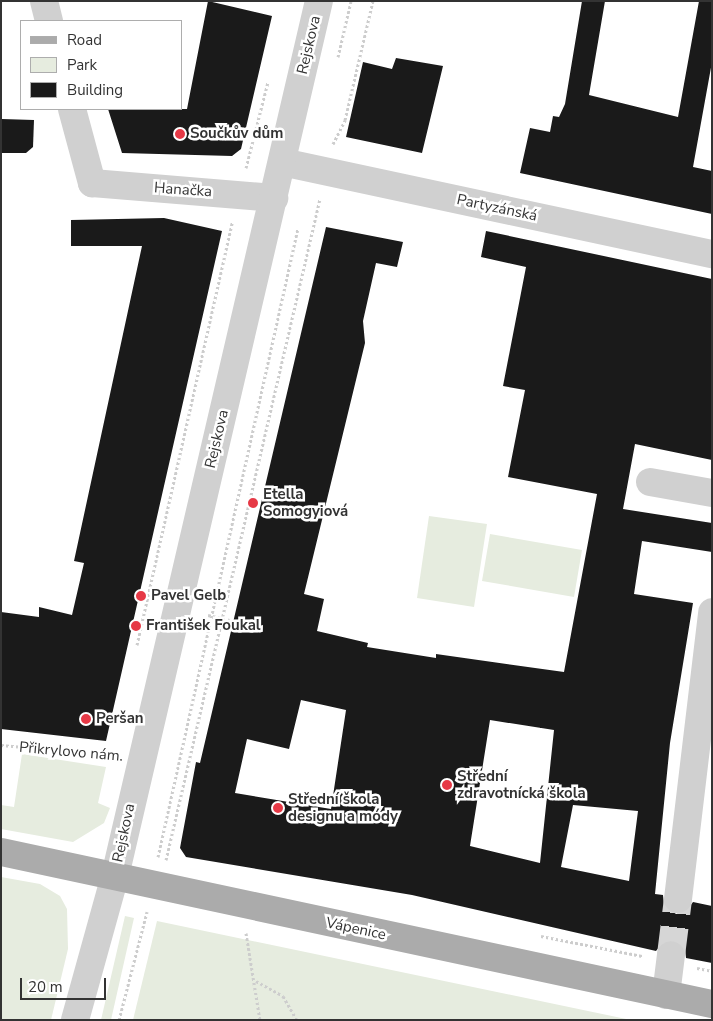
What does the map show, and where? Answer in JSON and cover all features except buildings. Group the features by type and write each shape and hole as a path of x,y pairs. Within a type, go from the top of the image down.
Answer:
{"main road":[{"name":"Vápenice","path":"1,852 712,1004"}],"street":[{"path":"44,1 50,20"},
{"name":"Rejskova","path":"75,1020 115,876 319,1"},
{"name":"Hanačka","path":"72,110 92,183 274,198"},
{"name":"Partyzánská","path":"282,162 712,254"},
{"path":"650,482 712,493"},
{"path":"678,899 712,612"},
{"path":"666,995 671,955"}],"path":[{"path":"336,67 351,1"},
{"path":"166,861 326,172 337,129 345,120 373,1"},
{"path":"137,648 239,194 269,78"},
{"path":"157,860 208,615 300,218"},
{"path":"208,615 230,620"},
{"name":"Přikrylovo nám.","path":"1,746 120,755"},
{"path":"118,764 121,746"},
{"path":"119,1020 146,913"},
{"path":"246,933 246,952 256,981 260,1020"},
{"path":"256,981 283,996 297,1020"}],"green space":[{"path":"429,516 487,524 474,607 417,598"},
{"path":"490,534 582,550 574,597 482,581"},
{"path":"22,754 106,767 98,803 110,808 104,823 73,842 1,829 1,805 14,807"},
{"path":"1,877 40,884 60,896 67,909 68,949 51,1020 1,1020"},
{"path":"125,916 134,918 111,1020 101,1020"},
{"path":"157,921 631,1020 133,1020"}],"tunnel":[{"path":"671,955 678,899"}],"place":[{"name":"Součkův dům","path":"180,134"},
{"name":"Etella Somogyiová","path":"253,503"},
{"name":"Pavel Gelb","path":"141,596"},
{"name":"František Foukal","path":"136,626"},
{"name":"Peršan","path":"86,719"},
{"name":"Střední zdravotnícká škola","path":"447,785"},
{"name":"Střední škola designu a módy","path":"278,808"}]}
